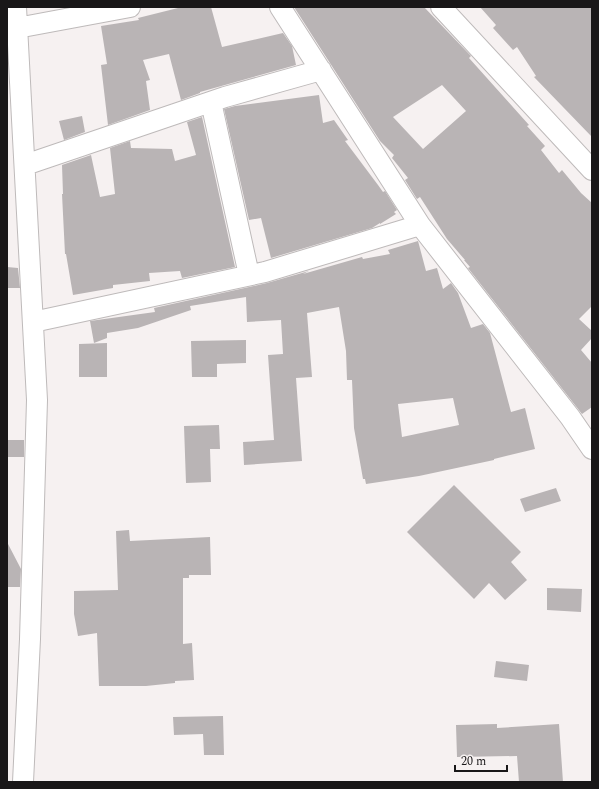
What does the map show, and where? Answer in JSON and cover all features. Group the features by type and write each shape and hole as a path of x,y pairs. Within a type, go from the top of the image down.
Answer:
{"street":[{"path":"16,7 37,400 30,639 23,782"},
{"path":"17,28 130,7"},
{"path":"280,7 420,225 570,417 592,449"},
{"path":"441,7 592,170"},
{"path":"25,165 210,102 321,70"},
{"path":"210,102 249,275"},
{"path":"33,322 265,272 420,225"}],"building":[{"path":"182,7 211,7 222,47 283,33 292,46 296,65 200,92 181,100 169,54 143,60 150,80 146,81 150,110 108,125 101,65 107,64 101,26 139,20 138,18"},
{"path":"294,7 424,7 471,56 469,58 529,125 527,126 545,146 541,150 559,173 562,170 581,193 592,203 592,306 579,319 592,331 592,338 581,350 592,363 592,407 582,414 468,268 470,267 447,239 420,197 417,199 405,180 408,178 392,158 394,155 380,141","holes":["442,85 466,111 423,149 393,117"]},
{"path":"480,7 592,7 592,137 534,77 536,76 517,47 513,50 493,28 496,25"},
{"path":"319,95 323,123 334,120 348,140 345,141 383,192 385,191 397,210 394,212 396,214 372,228 271,258 261,218 249,220 224,109 235,106"},
{"path":"82,116 85,132 64,140 59,121"},
{"path":"202,117 235,267 182,278 180,271 149,273 150,281 113,285 113,288 73,295 65,254 62,165 91,155 100,197 115,194 110,148 130,141 131,148 172,149 175,161 196,155 187,122"},
{"path":"418,241 426,271 437,268 443,289 451,283 458,293 471,328 483,324 490,333 511,412 525,408 535,449 494,460 419,476 366,484 365,479 363,479 354,428 352,380 347,380 346,351 339,307 307,313 312,377 296,378 302,461 244,465 243,442 274,440 268,355 283,354 281,320 247,322 246,297 190,306 191,310 138,328 107,333 107,338 94,343 90,321 155,312 154,308 267,283 362,257 363,259 390,254 388,250","holes":["453,398 459,425 402,437 398,404"]},
{"path":"7,267 18,268 20,288 7,288"},
{"path":"246,340 246,363 217,364 217,377 192,377 191,341"},
{"path":"107,343 107,377 79,377 79,344"},
{"path":"219,425 220,449 210,449 211,482 186,483 184,426"},
{"path":"7,440 24,440 24,457 7,457"},
{"path":"454,485 521,552 511,562 527,580 505,600 489,583 474,599 407,532"},
{"path":"556,488 561,501 525,512 520,499"},
{"path":"129,530 130,541 210,537 211,575 189,575 189,578 183,578 183,644 192,643 194,680 175,681 175,683 146,686 99,686 97,633 78,636 74,614 74,591 118,590 116,531"},
{"path":"7,542 21,569 20,587 7,587"},
{"path":"547,588 582,589 581,612 547,610"},
{"path":"496,661 529,665 527,681 494,677"},
{"path":"223,716 224,755 204,755 203,734 174,735 173,717"},
{"path":"497,724 497,728 559,724 563,782 519,782 517,756 457,757 456,725"}]}
